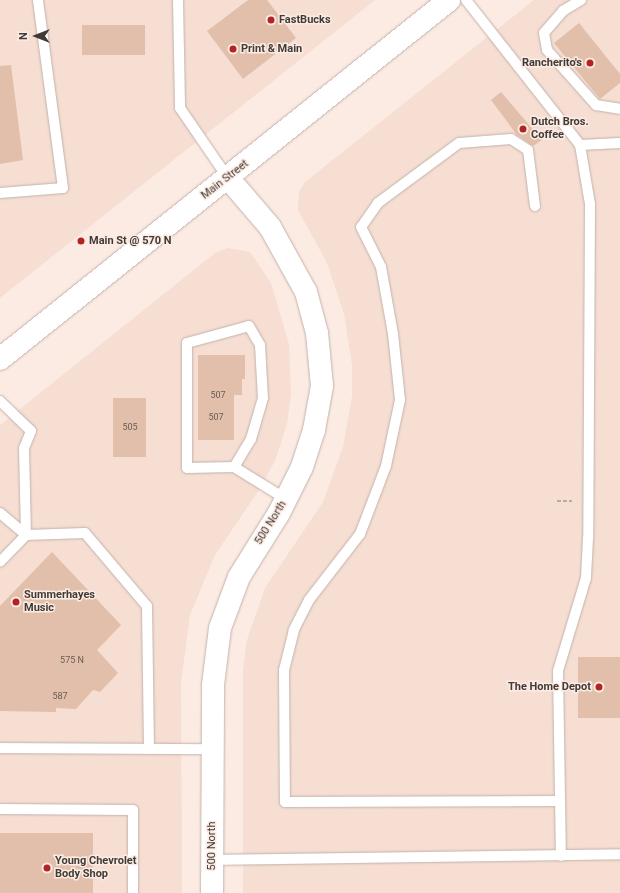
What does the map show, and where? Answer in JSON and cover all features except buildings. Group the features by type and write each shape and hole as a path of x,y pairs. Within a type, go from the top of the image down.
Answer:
{"street":[{"name":"Main Street","path":"0,359 449,0"},
{"name":"500 North","path":"212,893 212,749 215,666 225,610 239,576 286,499 309,449 319,412 322,386 317,333 308,296 281,244 270,227 228,178"}],"lane":[{"path":"0,193 63,188 38,0"},
{"path":"178,0 180,108 228,178"},
{"path":"466,0 580,145 590,204 588,538 586,578 558,671 561,856"},
{"path":"581,0 563,12 544,33 547,50 596,105 620,109"},
{"path":"535,206 528,150 511,140 459,143 378,203 360,227 381,268 393,334 400,400 386,466 360,534 309,600 294,630 284,670 286,802 560,801"},
{"path":"580,145 620,143"},
{"path":"234,467 252,439 263,398 260,345 249,326 188,343 188,468 234,467 286,499"},
{"path":"0,401 31,431 24,448 26,535 0,562"},
{"path":"0,513 26,535 84,534 147,606 149,749"},
{"path":"0,748 212,749"},
{"path":"0,809 134,810 134,893"},
{"path":"212,860 620,854"}],"path":[{"path":"557,501 572,501"}],"shaded area":[{"path":"0,0 375,0 0,298"},
{"path":"534,0 620,0 620,893 243,893 243,670 247,640 265,588 323,502 343,447 352,396 352,365 344,314 327,263 298,210 299,192 305,182"},
{"path":"228,248 250,252 271,283 289,344 291,393 287,424 275,461 257,493 215,555 190,615 181,683 182,893 0,893 0,425 215,253"}],"place":[{"name":"FastBucks","path":"271,20"},
{"name":"Print & Main","path":"233,49"},
{"name":"Rancherito's","path":"590,63"},
{"name":"Dutch Bros. Coffee","path":"523,129"},
{"name":"Main St @ 570 N","path":"81,241"},
{"name":"Summerhayes Music","path":"16,602"},
{"name":"The Home Depot","path":"599,687"},
{"name":"Young Chevrolet Body Shop","path":"47,868"}]}
